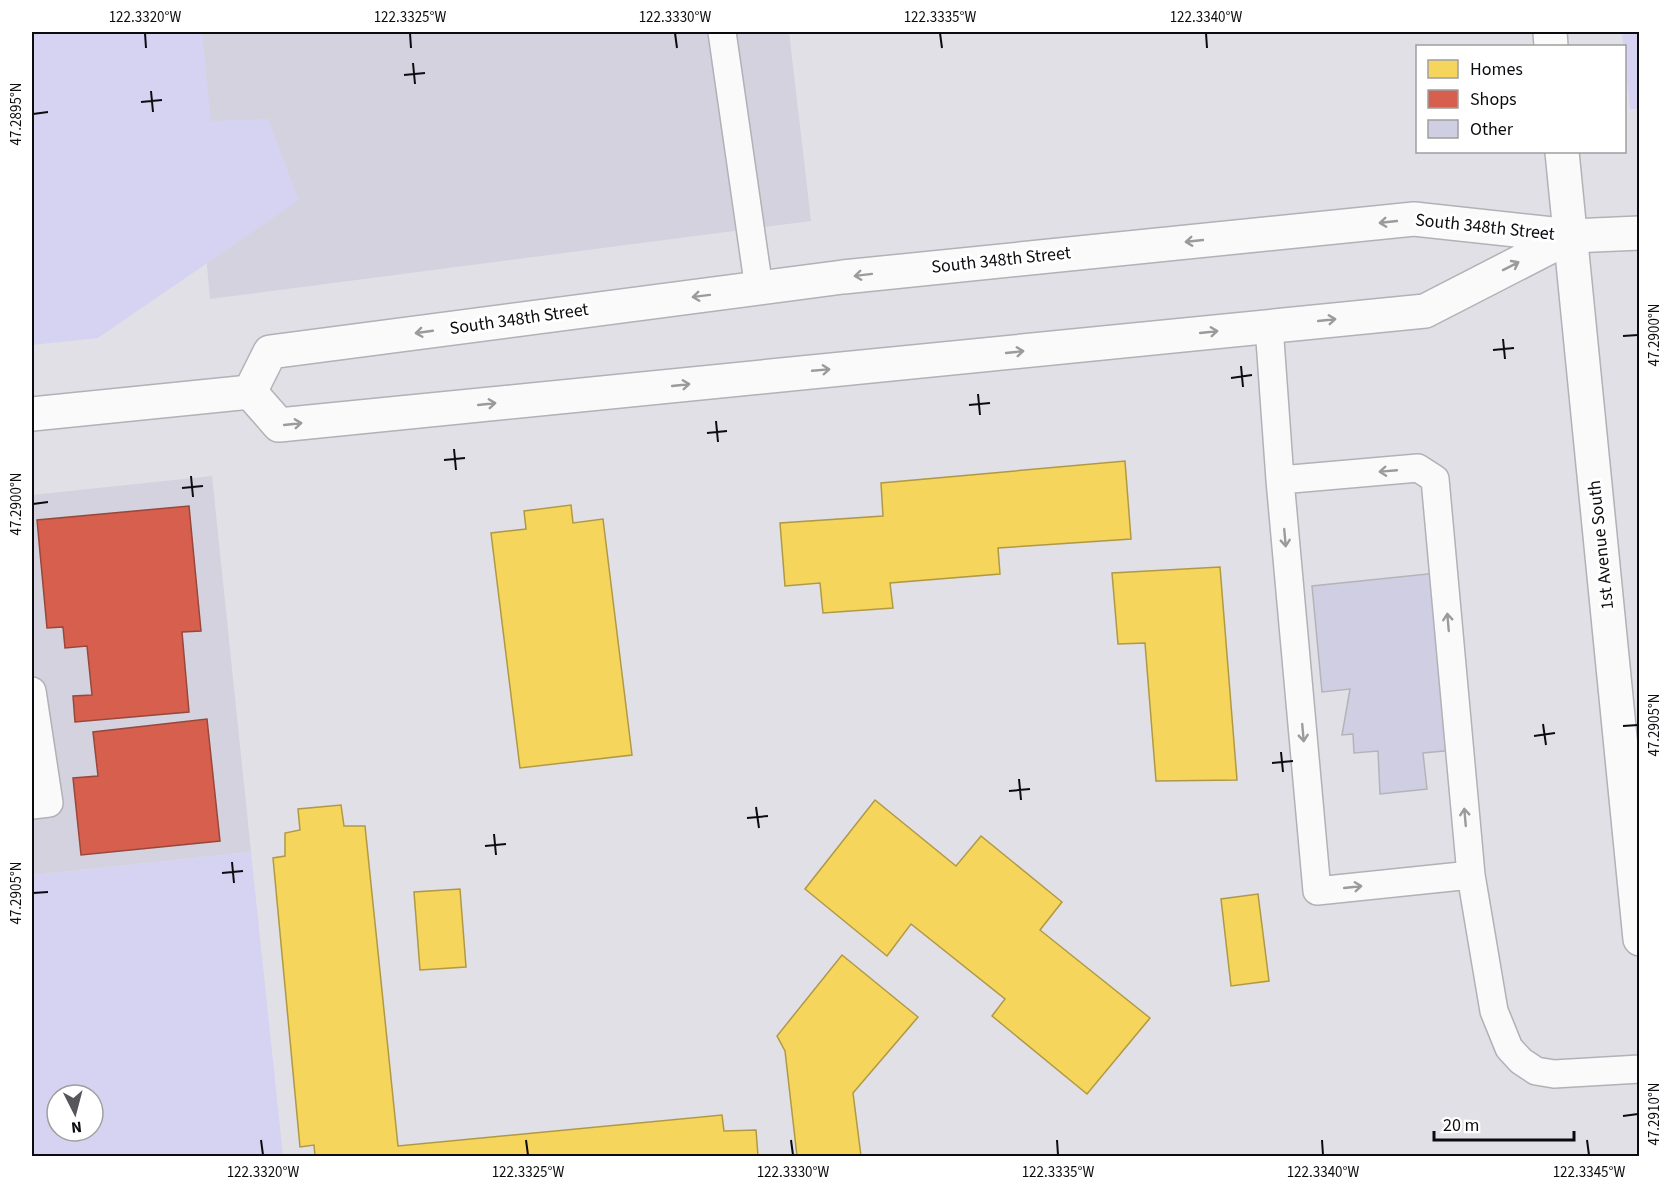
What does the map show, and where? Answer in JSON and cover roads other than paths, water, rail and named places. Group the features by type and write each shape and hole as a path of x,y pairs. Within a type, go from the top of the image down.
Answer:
{"main road":[{"name":"1st Avenue South","path":"1562,153 1640,939"},
{"name":"South 348th Street","path":"1414,219 1571,236 1425,310 279,425 250,392 270,352 922,268 1414,219"},
{"path":"1571,236 1640,233"},
{"path":"32,414 250,392"}],"lane":[{"path":"722,32 759,288"},
{"path":"1269,326 1280,480 1317,891 1471,875"},
{"path":"1280,480 1418,468 1435,478 1471,875 1494,1011 1509,1048 1521,1061 1536,1071 1554,1074 1640,1069"},
{"path":"32,690 49,803 32,805"}]}
